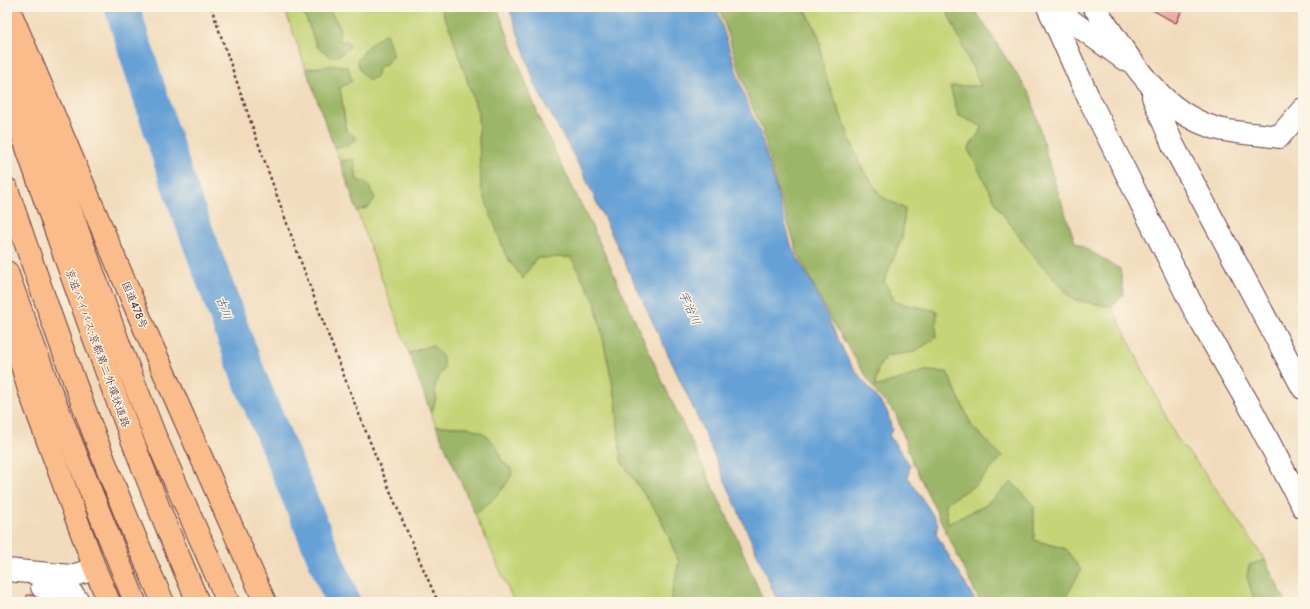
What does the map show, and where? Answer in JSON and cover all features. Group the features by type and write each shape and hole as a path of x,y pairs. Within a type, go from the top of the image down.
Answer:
{"highway":[{"name":"国道478号","path":"8,7 143,325 265,602"},
{"path":"7,32 14,83 155,436 228,602"},
{"name":"京滋バイパス;京都第二外環状道路","path":"14,83 62,252 170,538 198,602"},
{"path":"7,189 85,409 141,552 163,602"},
{"path":"7,272 47,382 135,602"},
{"path":"7,314 29,390 95,570 109,602"}],"street":[{"path":"1048,7 1089,100 1196,313 1253,412 1303,507"},
{"path":"1052,7 1140,71"},
{"path":"1094,7 1153,89 1188,116 1213,128 1279,137 1303,109"},
{"path":"1153,89 1153,97 1173,145 1303,388"},
{"path":"7,570 71,576 95,570"},
{"path":"7,584 68,589 79,602"}],"path":[{"path":"211,7 276,197 397,509 438,602"}],"green space":[{"path":"284,7 296,7 306,18 317,47 339,41 333,16 327,7 440,7 451,31 478,113 481,188 536,258 571,257 595,302 616,400 621,461 660,517 679,562 670,602 514,602 475,514 492,500 502,489 507,483 513,470 501,460 497,447 468,427 436,426 431,414 436,399 435,384 444,368 432,345 409,353 357,211 369,207 357,180 354,160 340,161 334,147 349,146 340,87 351,81 317,67 306,69"},
{"path":"296,7 327,7 340,27 339,41 347,41 350,47 340,55 331,57 317,47 306,18"},
{"path":"440,7 497,7 542,125 597,237 665,387 733,529 764,602 670,602 679,562 660,517 621,461 616,400 595,302 571,257 536,258 523,279 506,256 481,188 478,113 451,31"},
{"path":"719,7 804,7 819,37 824,72 861,167 881,196 905,209 902,238 884,281 895,302 937,311 936,338 914,352 885,356 878,369 875,387 925,371 947,372 972,426 1002,457 977,484 945,503 948,524 985,505 1012,482 1034,506 1034,540 1066,549 1081,570 1065,599 1066,602 980,602 912,461 896,414 878,395 830,318 798,254 777,189 763,132 749,100"},
{"path":"804,7 945,7 981,86 950,87 958,115 983,127 968,149 998,207 1034,257 1072,299 1112,307 1177,439 1203,470 1265,560 1249,565 1247,577 1255,602 1066,602 1066,549 1034,540 1034,506 1012,482 985,505 948,524 944,503 977,484 1001,457 972,426 947,372 925,371 875,387 878,369 885,356 914,352 895,302 884,281 902,238 905,209 881,196 861,167 824,72 819,37"},
{"path":"945,7 973,7 1031,96 1051,171 1075,242 1120,269 1124,294 1112,307 1072,299 1034,257 998,207 968,149 983,127 958,115 950,86 981,86"},
{"path":"386,33 393,54 386,64 378,68 377,76 369,81 361,72 357,61 368,46"},
{"path":"336,65 348,67 352,81 340,88 346,131 357,138 349,146 334,147 306,69"},
{"path":"354,159 357,180 367,183 375,198 369,207 357,211 340,161"},
{"path":"432,345 443,357 444,368 435,384 436,399 431,414 409,353"},
{"path":"436,426 468,427 485,434 497,447 501,460 513,471 507,484 492,500 475,514"},
{"path":"1265,560 1286,602 1255,602 1247,577 1249,565"}],"water":[{"name":"宇治川","path":"509,7 716,7 746,101 761,135 792,248 812,284 849,362 887,411 892,430 889,435 910,465 908,477 938,523 936,534 976,602 778,602 696,414 582,171 536,87"}],"building":[{"path":"1147,7 1183,7 1176,23"},
{"path":"27,595 64,597 64,602 26,602"}],"waterway":[{"name":"古川","path":"122,7 176,177 248,374 343,602"}]}
